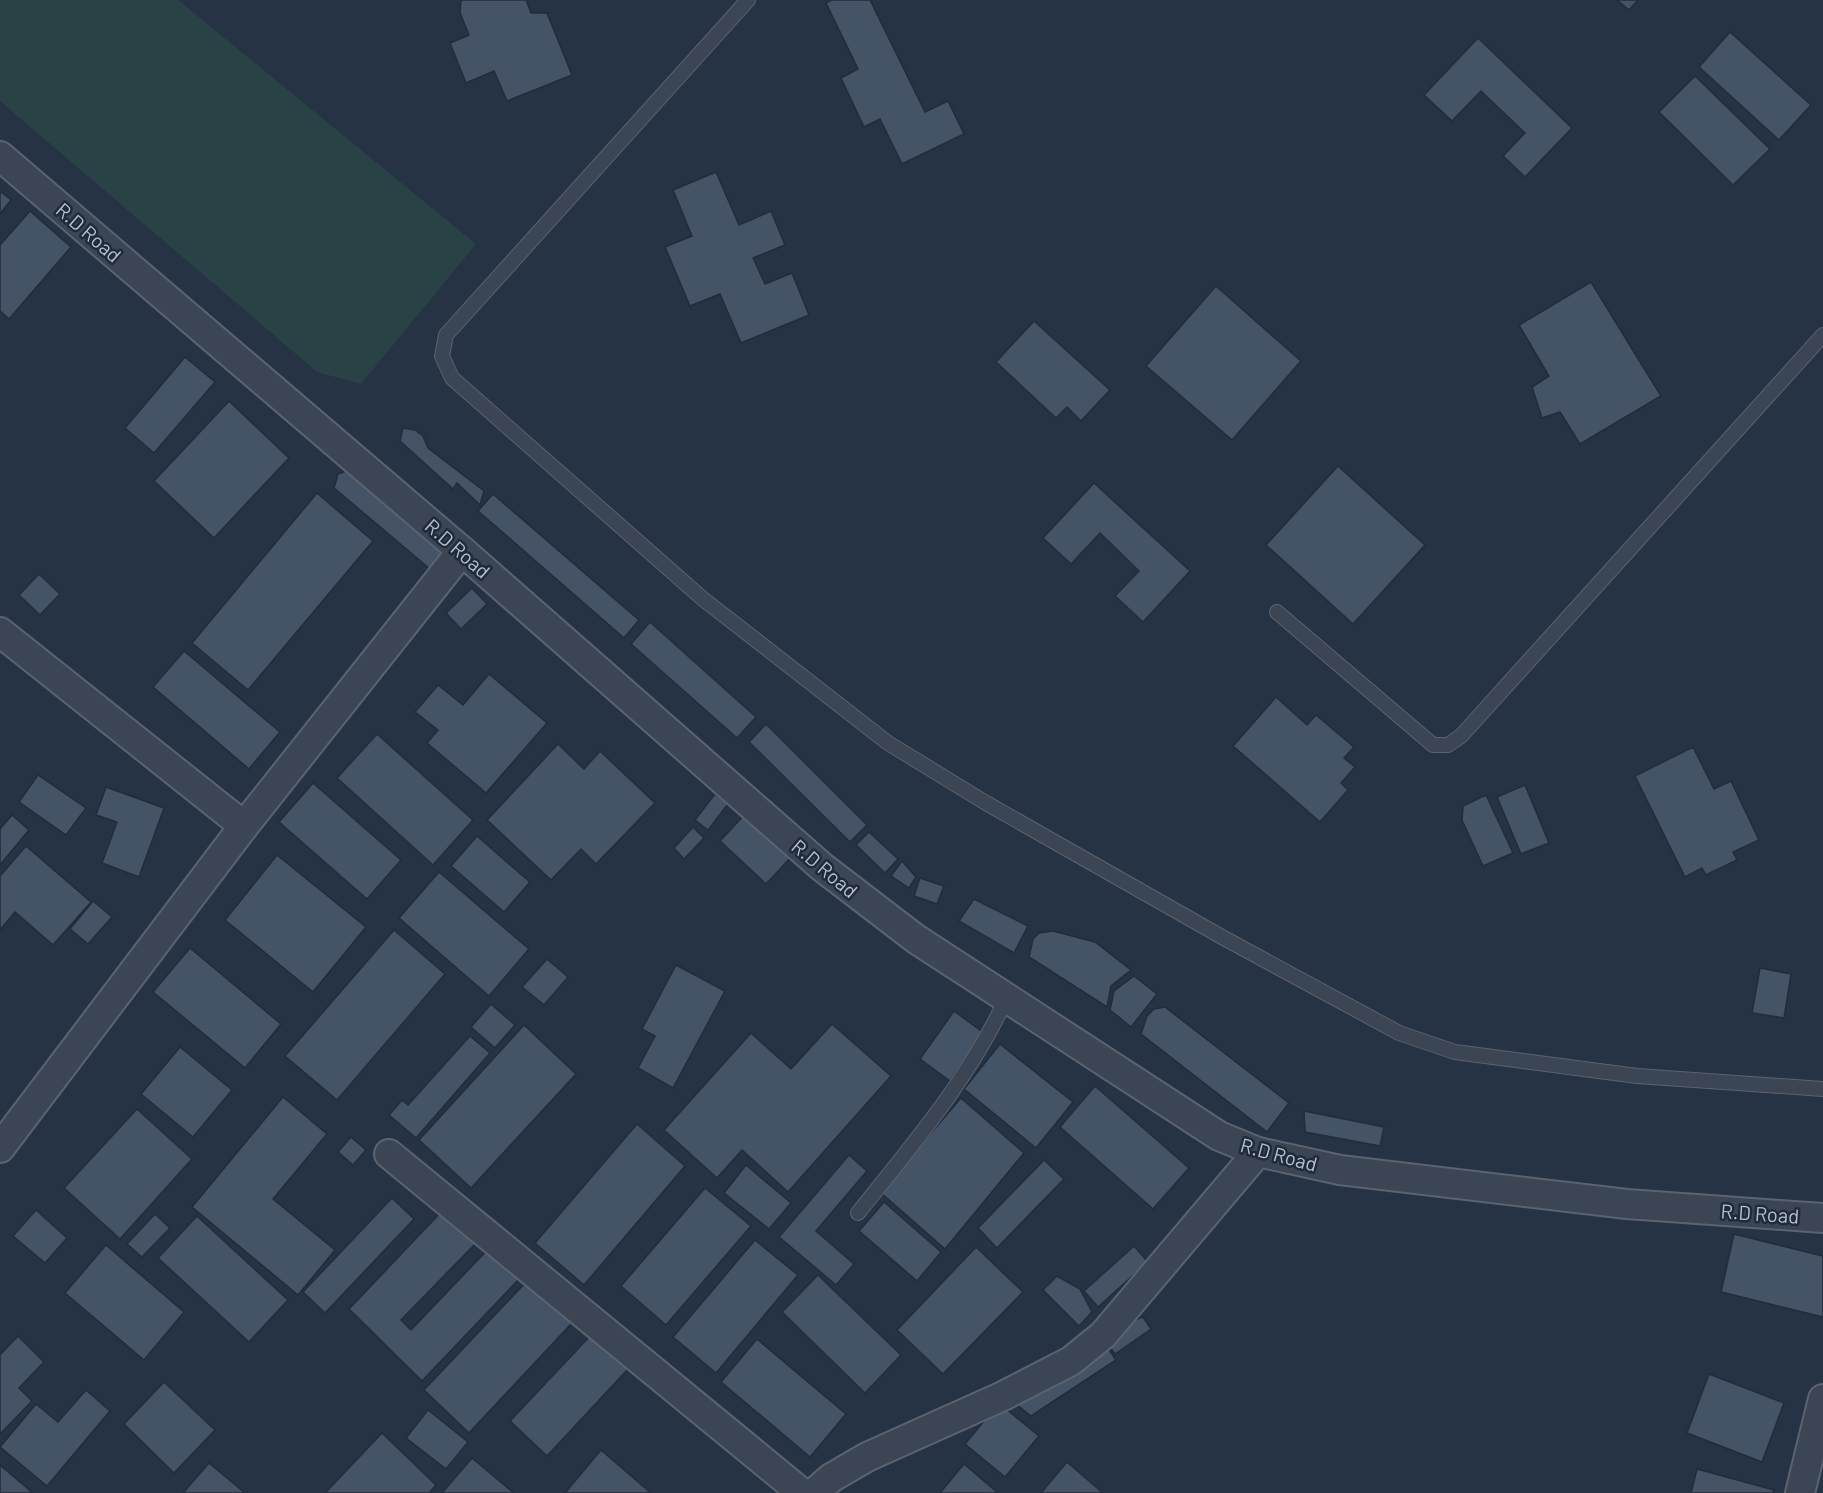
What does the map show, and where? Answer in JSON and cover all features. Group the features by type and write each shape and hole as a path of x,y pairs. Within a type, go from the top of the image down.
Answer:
{"street":[{"name":"R.D Road","path":"0,156 462,551 822,867 916,939 1219,1136 1258,1152 1340,1170 1627,1204 1823,1218"},
{"path":"0,1148 244,826 462,551"},
{"path":"0,632 244,826"},
{"path":"830,1488 867,1457 1004,1396 1071,1361 1103,1335 1258,1152"},
{"path":"389,1154 802,1493"},
{"path":"1800,1493 1823,1399"}],"lane":[{"path":"748,0 446,335 442,356 452,378 703,599 888,743 986,804 1399,1033 1455,1052 1637,1076 1823,1089"},
{"path":"1277,612 1433,745 1448,745 1461,736 1823,335"},
{"path":"858,1213 932,1120 962,1078 991,1032 1007,997"}],"green space":[{"path":"0,0 178,0 476,244 361,384 317,372 0,101"}],"building":[{"path":"461,0 526,0 531,13 547,13 572,75 507,101 494,71 466,83 450,43 469,35 460,13"},
{"path":"832,0 870,0 925,112 948,101 964,134 902,164 880,119 864,127 841,78 858,69 826,3"},
{"path":"1617,0 1638,0 1629,10"},
{"path":"1730,32 1811,105 1779,140 1699,67"},
{"path":"1478,38 1572,128 1525,177 1503,156 1525,133 1481,91 1452,121 1424,95"},
{"path":"1695,76 1770,149 1733,185 1659,112"},
{"path":"716,172 739,225 771,211 785,245 753,258 765,284 792,273 809,315 741,343 720,294 690,306 665,247 692,236 673,190"},
{"path":"0,191 11,200 0,214"},
{"path":"30,211 71,247 9,319 0,311 0,245"},
{"path":"1591,282 1661,396 1580,444 1560,412 1542,418 1532,387 1549,376 1519,325"},
{"path":"1216,286 1301,361 1232,440 1146,366"},
{"path":"1034,321 1110,390 1081,421 1067,407 1056,418 996,362"},
{"path":"185,357 215,382 154,453 125,428"},
{"path":"229,401 289,458 214,538 154,481"},
{"path":"403,428 415,430 423,436 428,448 484,491 480,505 457,483 453,489 400,441"},
{"path":"1338,466 1425,545 1353,624 1266,545"},
{"path":"354,468 448,548 430,569 334,488 338,474"},
{"path":"1094,483 1190,571 1143,622 1115,596 1139,571 1100,533 1071,564 1043,538"},
{"path":"317,493 373,541 248,690 192,643"},
{"path":"493,494 639,620 624,638 478,511"},
{"path":"39,574 60,594 40,615 19,595"},
{"path":"472,588 487,604 461,629 446,613"},
{"path":"650,622 756,717 737,738 631,644"},
{"path":"184,651 280,732 249,769 153,687"},
{"path":"489,674 547,723 486,793 427,743 438,730 415,712 438,685 463,705"},
{"path":"1276,697 1307,725 1316,715 1354,747 1344,758 1355,767 1341,783 1348,790 1320,822 1233,746"},
{"path":"766,724 867,825 850,842 749,742"},
{"path":"377,734 473,820 433,865 337,778"},
{"path":"558,744 584,769 600,751 655,803 596,864 581,849 551,880 487,820"},
{"path":"1693,747 1714,789 1731,781 1759,840 1733,852 1737,860 1706,875 1702,868 1685,877 1635,776"},
{"path":"38,775 86,808 66,835 19,802"},
{"path":"313,783 401,860 367,899 279,822"},
{"path":"1525,785 1549,843 1521,854 1497,797"},
{"path":"106,787 164,808 139,877 102,863 117,822 96,815"},
{"path":"715,794 728,804 708,830 695,820"},
{"path":"1486,795 1513,853 1483,866 1462,820 1463,806"},
{"path":"748,811 794,854 766,884 720,841"},
{"path":"12,815 29,830 0,865 0,829"},
{"path":"693,827 704,838 684,859 674,848"},
{"path":"869,832 898,859 885,873 856,845"},
{"path":"477,836 530,882 504,912 451,866"},
{"path":"26,846 91,902 53,945 15,912 0,930 0,876"},
{"path":"277,855 366,927 313,992 225,920"},
{"path":"902,861 916,877 909,888 891,876"},
{"path":"439,872 529,949 489,996 399,918"},
{"path":"920,878 944,886 937,904 914,896"},
{"path":"974,899 1028,926 1014,953 959,921"},
{"path":"93,901 112,917 88,944 70,929"},
{"path":"394,930 445,974 337,1100 285,1056"},
{"path":"1053,931 1095,942 1131,970 1111,986 1107,1007 1029,957 1033,939 1039,933"},
{"path":"190,948 281,1024 245,1068 153,992"},
{"path":"547,959 568,977 544,1005 522,987"},
{"path":"676,965 725,991 673,1088 638,1068 655,1036 642,1029"},
{"path":"1760,968 1791,974 1784,1018 1752,1013"},
{"path":"1134,976 1157,994 1131,1027 1110,1010 1114,991"},
{"path":"491,1004 515,1025 495,1048 471,1027"},
{"path":"1165,1007 1289,1103 1267,1132 1141,1034 1147,1016 1154,1009"},
{"path":"954,1011 984,1033 950,1081 920,1059"},
{"path":"832,1024 891,1076 788,1192 742,1150 717,1178 664,1130 751,1033 791,1069"},
{"path":"524,1025 576,1074 471,1188 419,1140"},
{"path":"470,1036 490,1053 416,1138 389,1115 402,1100 408,1105"},
{"path":"1000,1044 1073,1102 1036,1148 964,1089"},
{"path":"180,1047 232,1090 193,1137 141,1094"},
{"path":"1095,1086 1189,1168 1153,1209 1060,1127"},
{"path":"283,1097 327,1134 273,1199 335,1250 298,1295 192,1207"},
{"path":"961,1098 1024,1153 945,1249 880,1192"},
{"path":"137,1109 192,1159 120,1239 64,1188"},
{"path":"1304,1111 1384,1127 1380,1146 1305,1132"},
{"path":"637,1124 685,1166 584,1285 535,1243"},
{"path":"351,1137 366,1150 353,1165 338,1152"},
{"path":"849,1155 867,1171 816,1231 854,1264 836,1285 779,1237"},
{"path":"1044,1160 1064,1179 997,1248 978,1228"},
{"path":"746,1165 791,1203 769,1229 724,1193"},
{"path":"705,1188 751,1226 666,1325 621,1286"},
{"path":"392,1198 414,1219 325,1313 303,1292"},
{"path":"884,1202 941,1252 917,1281 859,1231"},
{"path":"36,1210 67,1238 45,1263 13,1236"},
{"path":"443,1210 477,1242 401,1320 411,1330 491,1246 522,1276 422,1381 349,1309"},
{"path":"155,1214 170,1228 142,1257 127,1244"},
{"path":"197,1216 288,1300 249,1342 158,1258"},
{"path":"1734,1234 1823,1256 1823,1317 1721,1292"},
{"path":"755,1240 798,1275 716,1373 673,1337"},
{"path":"106,1245 184,1312 144,1360 65,1293"},
{"path":"1134,1246 1148,1262 1098,1307 1084,1291"},
{"path":"976,1247 1023,1292 943,1374 897,1330"},
{"path":"818,1275 901,1355 865,1393 782,1312"},
{"path":"1057,1276 1080,1289 1092,1312 1079,1326 1043,1290"},
{"path":"527,1281 572,1323 469,1433 424,1390"},
{"path":"1143,1317 1151,1329 1115,1354 1104,1339 1126,1323"},
{"path":"592,1334 628,1369 547,1456 510,1421"},
{"path":"18,1336 44,1362 19,1388 32,1401 0,1434 0,1355"},
{"path":"757,1339 846,1414 810,1457 721,1382"},
{"path":"1102,1339 1116,1360 1031,1416 1010,1399"},
{"path":"1709,1374 1784,1403 1762,1462 1687,1433"},
{"path":"164,1382 215,1430 174,1473 124,1424"},
{"path":"86,1390 110,1411 47,1486 0,1447 36,1404 58,1422"},
{"path":"999,1403 1039,1436 1005,1477 965,1444"},
{"path":"428,1410 468,1442 446,1469 406,1438"},
{"path":"382,1433 436,1485 429,1493 325,1493"},
{"path":"601,1450 651,1493 565,1493"},
{"path":"472,1458 514,1493 442,1493"},
{"path":"1067,1462 1103,1493 1041,1493"},
{"path":"209,1463 245,1493 183,1493"},
{"path":"964,1464 998,1493 940,1493"},
{"path":"0,1465 33,1493 0,1493"},
{"path":"1697,1469 1774,1490 1773,1493 1691,1493"}]}
